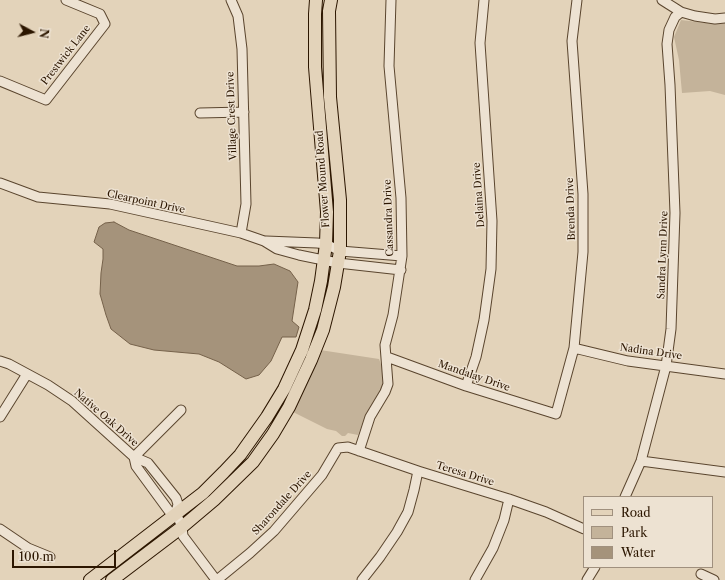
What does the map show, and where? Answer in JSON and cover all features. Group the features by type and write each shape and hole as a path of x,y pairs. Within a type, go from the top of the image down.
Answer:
{"main road":[{"name":"Flower Mound Road","path":"90,580 203,492 240,455 267,417 284,389 302,350 313,316 326,244 326,212 315,67 316,0"},
{"name":"Flower Mound Road","path":"112,580 214,500 253,462 273,434 292,401 323,330 329,310 339,257 340,200 330,97 329,11 331,0"}],"street":[{"name":"Prestwick Lane","path":"0,81 46,100 105,24 100,14 66,0"},
{"name":"Village Crest Drive","path":"231,0 238,16 242,49 246,204 241,233"},
{"name":"Cassandra Drive","path":"358,451 370,417 388,384 385,345 393,315 401,270 402,198 389,66 391,0"},
{"name":"Delaina Drive","path":"466,386 476,357 484,320 491,269 492,221 480,43 484,0"},
{"name":"Brenda Drive","path":"556,414 574,348 583,252 583,194 572,41 577,0"},
{"path":"662,0 681,12 694,16 715,19 725,18"},
{"name":"Sandra Lynn Drive","path":"625,496 641,461 666,366 671,329 675,214 667,44 669,30 675,17 681,12"},
{"path":"200,113 244,112"},
{"name":"Clearpoint Drive","path":"0,184 38,197 110,204 241,233 264,241 278,249 324,260 339,257 402,256"},
{"name":"Clearpoint Drive","path":"264,241 326,244 339,257 401,270"},
{"name":"Nadina Drive","path":"574,348 628,361 725,374"},
{"name":"Mandalay Drive","path":"387,357 466,386 556,414"},
{"name":"Native Oak Drive","path":"0,361 48,385 72,401 134,457 148,462 176,498 178,504 176,513 182,526 183,536 216,580"},
{"path":"0,417 27,374"},
{"path":"134,457 181,410"},
{"name":"Teresa Drive","path":"338,448 348,447 418,471 509,499 546,512 583,529"},
{"name":"Sharondale Drive","path":"216,580 250,553 274,531 322,475 338,448"},
{"name":"Native Oak Drive","path":"134,457 136,466 169,511 176,513"},
{"path":"641,461 725,472"},
{"path":"362,580 380,557 408,512 418,471"},
{"path":"475,580 496,541 504,520 509,499"},
{"path":"0,530 28,548 50,557"},
{"path":"587,580 594,568"},
{"path":"701,574 714,580"}],"green space":[{"path":"681,20 715,24 725,23 725,95 710,91 682,93 679,60 674,37"},
{"path":"320,350 379,359 386,378 379,394 366,414 358,435 348,433 345,436 342,436 336,431 327,429 293,412 310,377"}],"water":[{"path":"114,222 129,230 237,266 274,264 290,271 298,282 292,321 299,327 296,337 282,337 271,361 259,375 246,379 219,362 199,354 154,350 130,344 111,329 100,294 103,249 94,242 99,227 105,223"}]}
